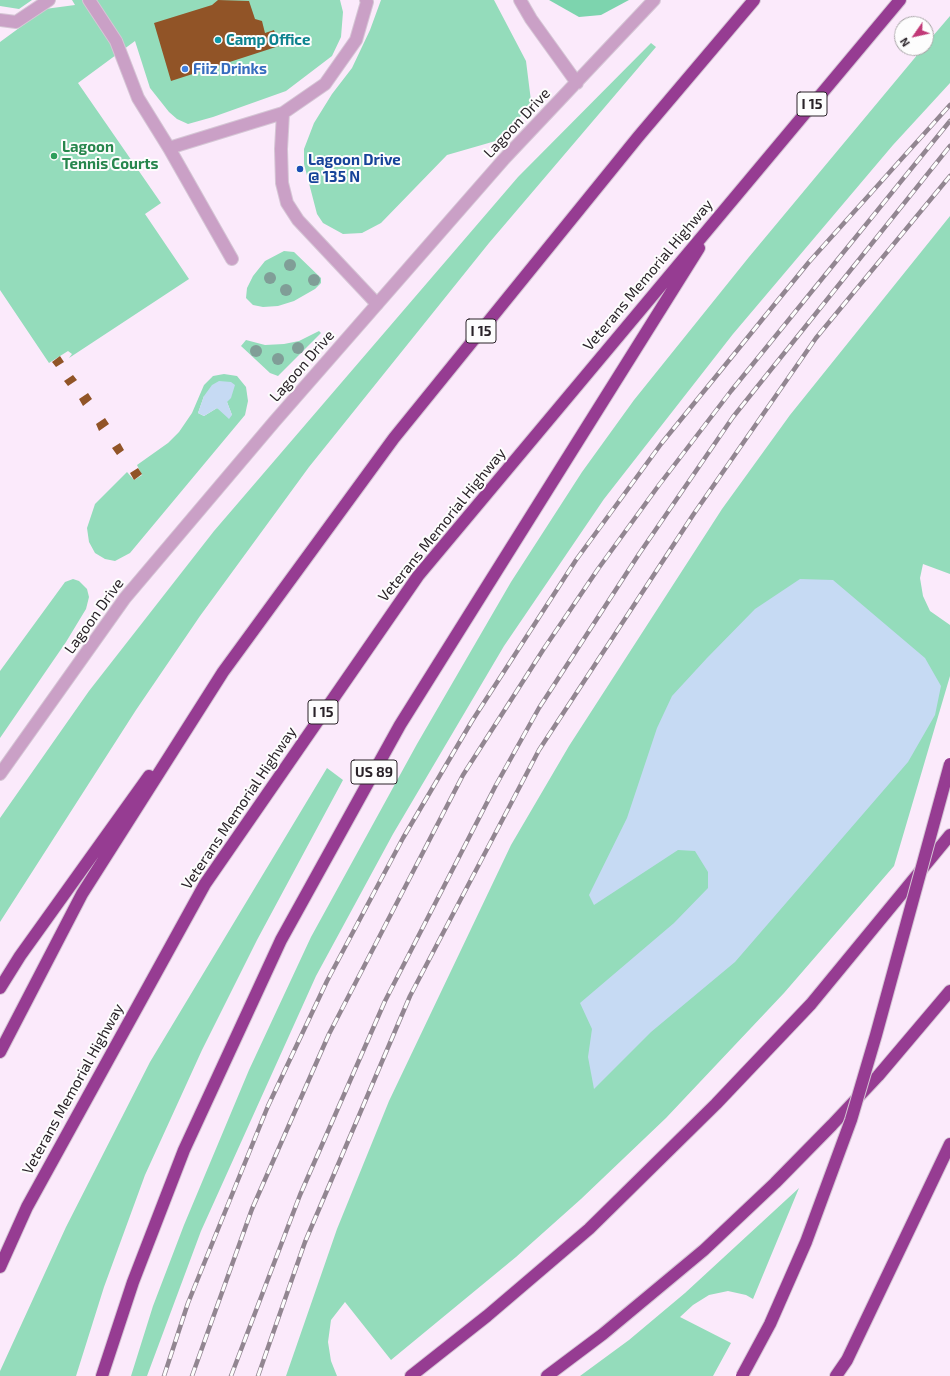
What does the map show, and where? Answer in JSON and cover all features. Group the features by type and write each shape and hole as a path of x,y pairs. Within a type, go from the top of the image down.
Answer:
{"highway":[{"name":"I 15","path":"0,1052 82,894 223,672 394,438 638,137 754,0"},
{"name":"Veterans Memorial Highway","path":"0,1267 27,1207 209,877 418,576 900,0"},
{"name":"US 89","path":"102,1376 133,1282 184,1150 281,940 400,725 724,209"},
{"path":"0,988 20,956 223,672"},
{"path":"742,1376 789,1281 822,1201 847,1132 876,1035 950,764"},
{"path":"410,1376 492,1312 589,1229 716,1104 810,1004 950,835"},
{"path":"547,1376 629,1313 704,1250 763,1194 823,1135 878,1076 950,991"},
{"path":"836,1376 847,1360 950,1144"}],"street":[{"path":"0,20 16,22 49,0"},
{"path":"89,0 116,41 138,98 169,148 232,259"},
{"path":"169,148 283,113 325,84 356,40 367,2 366,0"},
{"path":"520,0 577,83"},
{"name":"Lagoon Drive","path":"0,774 125,598 377,304 504,159 654,0"},
{"path":"283,113 281,149 282,183 288,203 298,220 377,304"}],"green space":[{"path":"0,0 32,0 19,9 0,6"},
{"path":"72,0 340,0 343,12 341,37 332,56 286,91 213,117 188,124 177,119 169,112 150,88 135,41 78,83 161,203 145,214 189,279 69,358 72,354 68,351 49,363 0,290 0,42 45,9 75,5"},
{"path":"381,0 494,0 526,61 531,101 528,108 499,140 447,155 381,223 362,233 343,234 323,223 317,214 304,164 304,149 314,123 332,94 352,68 370,30"},
{"path":"549,0 629,0 601,15 579,17"},
{"path":"950,16 950,83 893,145 733,334 604,499 504,646 393,834 316,976 201,1231 147,1376 131,1376 153,1306 184,1225 249,1070 311,937 417,744 511,582 582,472 634,400 749,257 916,56 934,56 934,35"},
{"path":"651,43 656,47 489,243 309,467 200,616 136,710 0,922 0,818 89,691 214,531 518,177"},
{"path":"950,216 950,574 923,564 920,578 923,596 930,611 950,625 950,676 894,866 784,993 666,1118 581,1199 516,1257 391,1360 345,1302 331,1320 328,1342 331,1361 337,1376 286,1376 337,1229 389,1101 511,845 569,746 722,509 790,415"},
{"path":"284,251 294,252 321,278 321,283 315,289 294,301 278,306 263,307 253,305 246,298 247,288 253,276 265,261"},
{"path":"319,331 321,333 278,376 270,373 241,346 246,340 265,345 284,344 299,341"},
{"path":"224,374 237,376 246,387 248,401 245,415 130,553 115,561 105,559 95,553 89,542 87,528 95,504 127,472 134,480 142,475 137,465 168,443 179,432 192,413 204,385 213,376","holes":["204,396 227,402 232,415 217,408 204,416 198,413"]},
{"path":"73,579 79,581 87,589 89,597 86,609 66,642 0,738 0,671 65,582"},
{"path":"327,768 343,780 257,940 202,1050 145,1175 104,1287 76,1376 0,1376 0,1371 66,1227 150,1062"},
{"path":"799,1188 753,1299 746,1295 728,1291 709,1295 693,1305 680,1317 731,1343 713,1376 580,1376 629,1340 685,1293"}],"water":[{"path":"219,381 231,382 235,385 231,398 227,402 232,415 229,419 217,408 204,416 198,413 204,396 212,385"},
{"path":"800,579 833,580 925,658 941,686 935,715 908,762 735,962 651,1032 594,1089 588,1057 592,1029 580,1003 674,923 708,888 708,872 695,851 678,850 594,905 589,895 627,818 657,728 672,696 755,609"}],"building":[{"name":"Camp Office","path":"218,0 249,1 255,19 262,21 265,33 274,30 279,46 171,81 154,23 212,5"},
{"path":"60,356 64,362 56,367 52,362"},
{"path":"73,375 77,380 68,386 64,381"},
{"path":"88,393 92,399 83,406 79,399"},
{"path":"105,418 109,424 99,431 96,424"},
{"path":"120,443 124,450 117,455 112,448"},
{"path":"138,468 142,474 134,480 130,473"}],"railway":[{"path":"164,1376 188,1303 268,1106 327,981 403,838 472,721 576,560 661,444 809,262 950,105"},
{"path":"192,1376 252,1209 329,1034 463,775 543,650 598,569 659,485 731,391 950,121"},
{"path":"231,1376 300,1195 385,1001 496,785 539,708 639,554 733,417 950,146"},
{"path":"258,1376 305,1242 410,996 539,750 693,515 816,338 950,176"}],"place":[{"name":"Camp Office","path":"218,40"},
{"name":"Fiiz Drinks","path":"185,69"},
{"name":"Lagoon Tennis Courts","path":"54,156"},
{"name":"Lagoon Drive @ 135 N","path":"300,169"}]}
